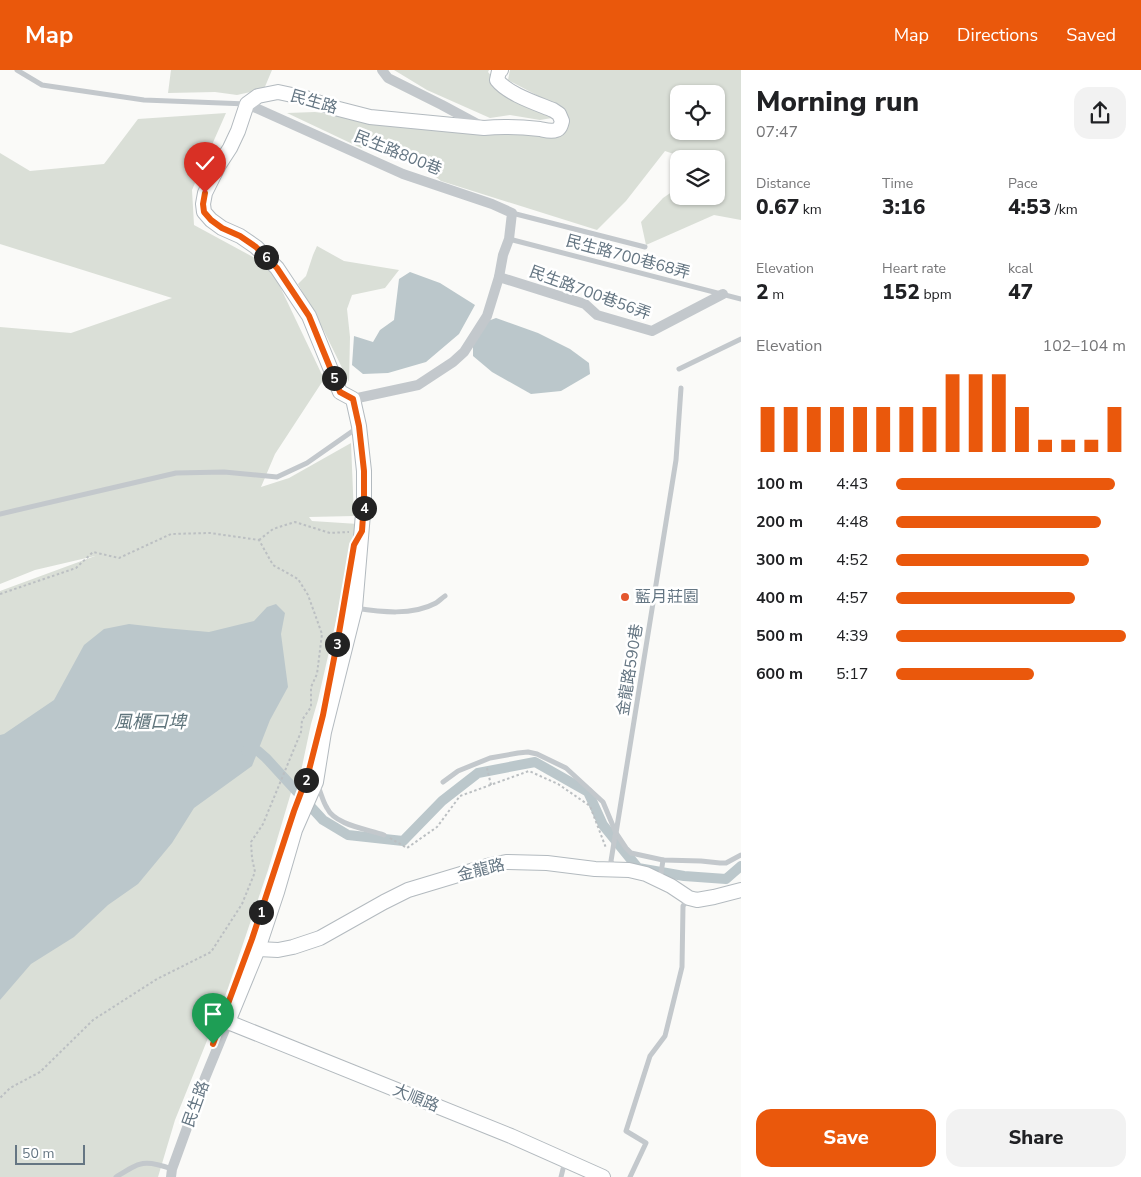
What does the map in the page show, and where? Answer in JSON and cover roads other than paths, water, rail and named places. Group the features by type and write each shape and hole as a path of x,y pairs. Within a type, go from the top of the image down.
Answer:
{"street":[{"path":"382,70 388,78 442,104 484,128"},
{"name":"民生路","path":"247,104 258,96 278,92 306,98 331,107 370,117 484,128 501,126 557,130 561,126 562,121 559,114 501,86 497,80 501,70"},
{"name":"民生路800巷","path":"247,104 402,174 492,204 512,213"},
{"path":"247,104 230,148 205,193 204,212 222,228 240,236 256,247 277,268 309,316 340,392 353,399 418,385 453,362 464,352 487,316 509,239 512,213"},
{"name":"民生路700巷56弄","path":"499,277 585,304 597,315 652,331 723,294"},
{"name":"民生路","path":"171,1173 205,1078 258,949 295,830 314,780 355,608 364,502 364,471 359,426 353,399"},
{"name":"金龍路","path":"258,949 278,950 315,940 408,890 506,862 547,862 595,869 613,865 660,880 689,898"},
{"path":"689,898 697,900 741,890"},
{"name":"大順路","path":"228,1022 502,1132 602,1177"}],"lane":[{"path":"17,70 42,85 61,88 144,100 247,104"},
{"path":"512,213 645,247"},
{"name":"民生路700巷68弄","path":"509,239 741,299"},
{"path":"679,369 741,339"},
{"name":"金龍路590巷","path":"613,865 615,834 676,460 681,388"},
{"path":"0,514 176,473 224,472 277,478 307,463 359,426"},
{"path":"355,608 381,612 415,610 436,603 445,596"},
{"path":"443,782 458,771 485,760 518,753 528,752 537,754 566,768 603,802 615,834 631,853 663,860 726,862 741,854"},
{"path":"314,780 326,808 340,821 384,834"},
{"path":"660,880 663,860"},
{"path":"630,1177 646,1143 626,1131 650,1056 665,1036 682,967 683,906 689,898"},
{"path":"561,1177 565,1160"},
{"path":"116,1177 142,1162 162,1165 171,1173"}],"water":[{"path":"410,272 440,283 475,305 459,334 426,362 388,373 363,374 352,365 354,336 373,342 380,330 394,320 399,279"},
{"path":"496,318 538,333 570,349 589,363 590,374 561,391 531,394 492,372 473,356 473,343 485,322"},
{"name":"風櫃口埤","path":"276,604 285,613 281,634 288,687 270,720 252,766 194,808 172,843 138,884 108,905 74,937 31,964 0,1000 0,735 54,700 84,645 104,629 129,624 209,632 254,621 267,607"}],"waterway":[{"path":"246,751 258,751 323,820 348,835 403,841 442,801 478,773 535,762 588,792 603,825 638,868 684,876 726,879 741,866"}],"place":[{"name":"藍月莊園","path":"625,597"}]}
